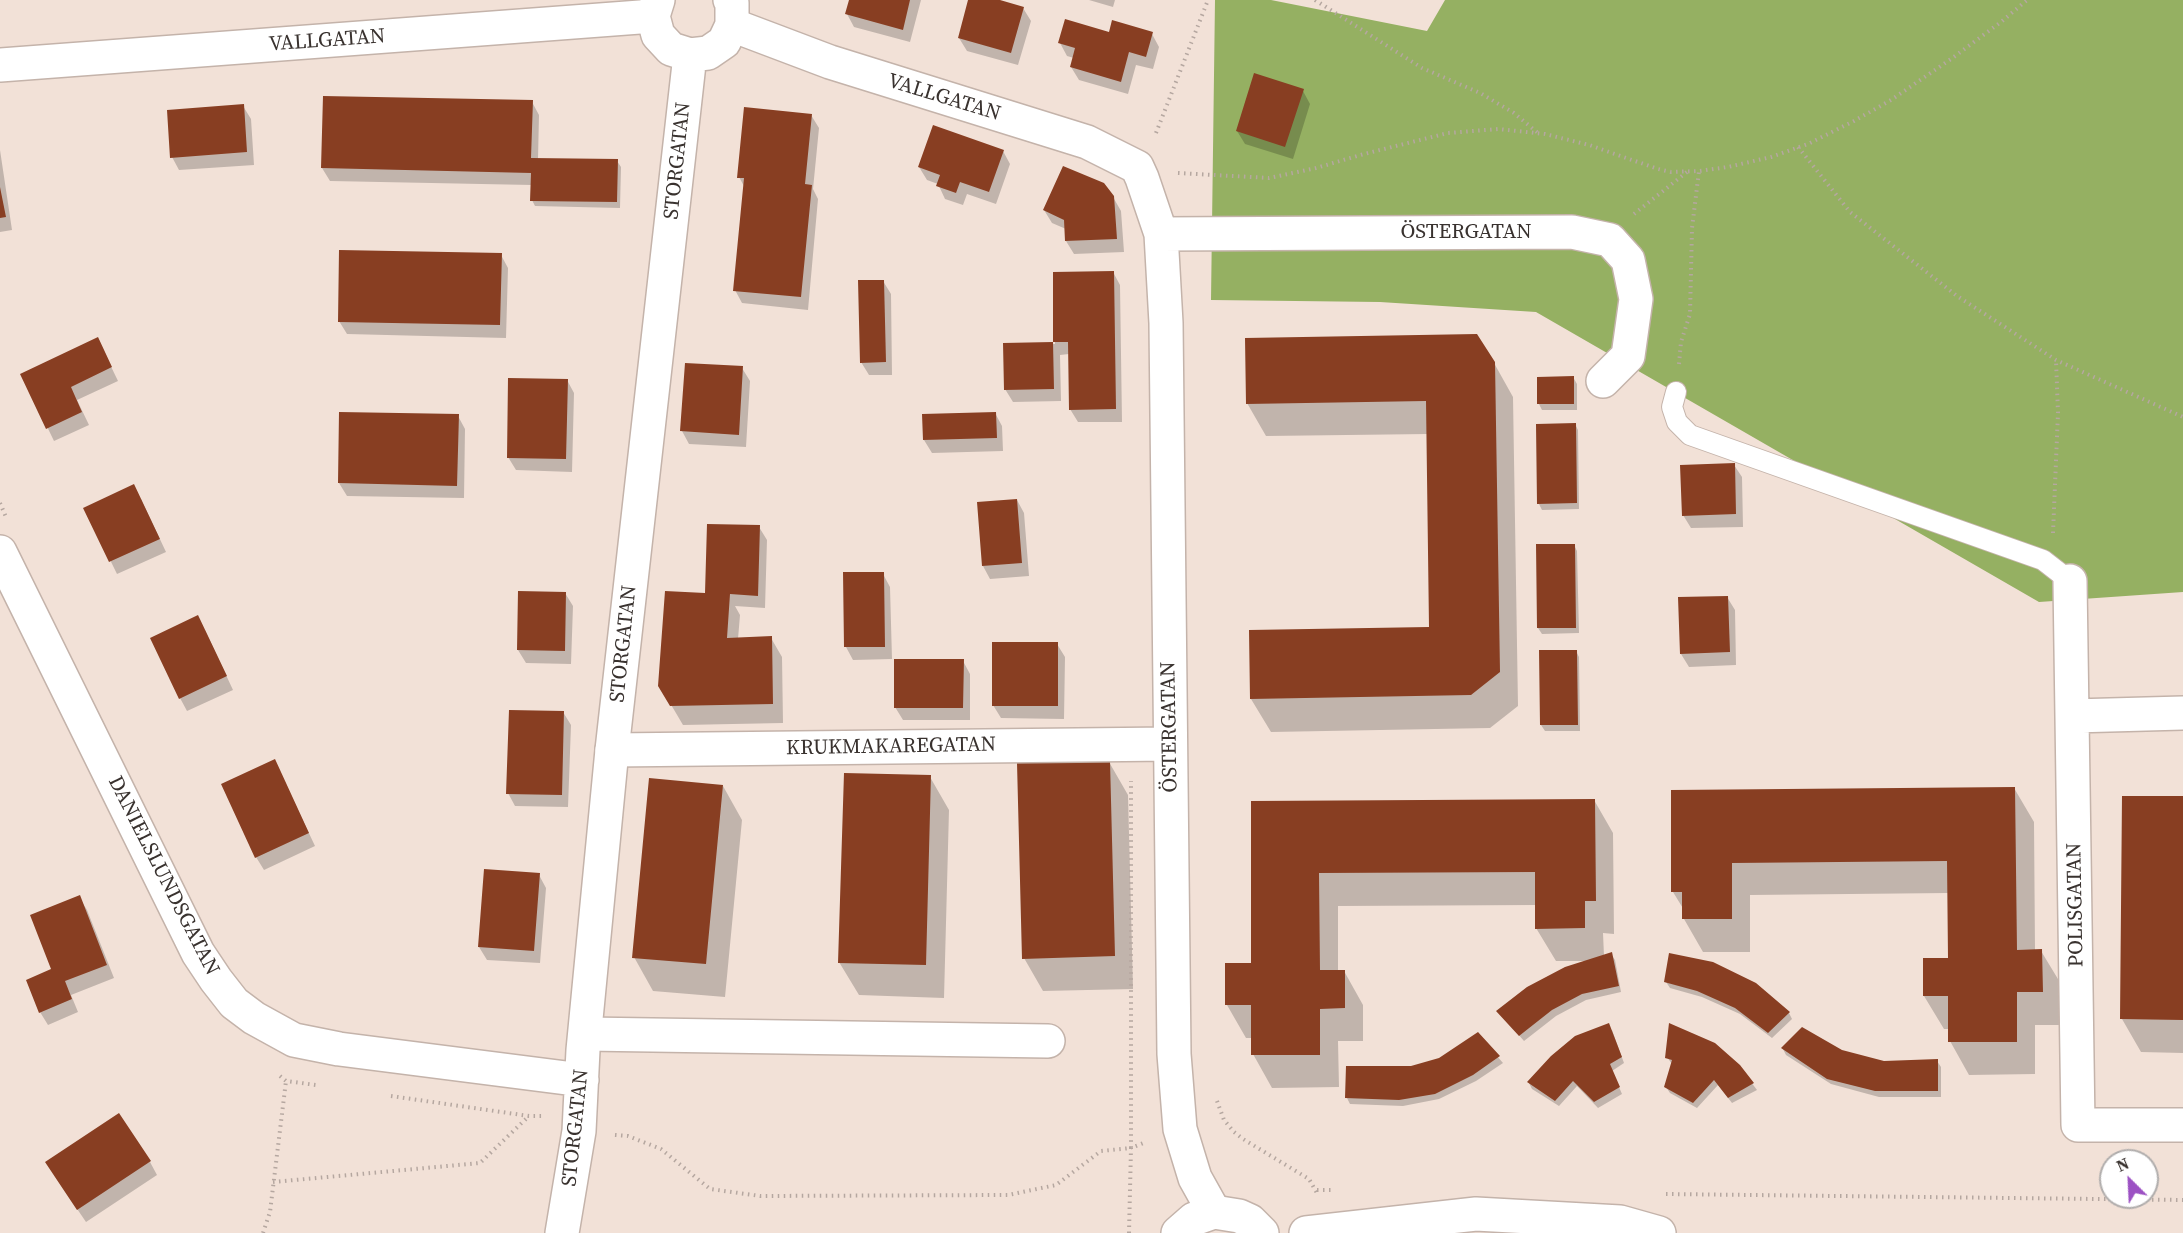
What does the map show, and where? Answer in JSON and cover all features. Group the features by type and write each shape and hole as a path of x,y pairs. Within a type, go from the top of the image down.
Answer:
{"street":[{"path":"656,8 658,35 671,49 690,55 708,53 724,42 731,12"},
{"name":"VALLGATAN","path":"0,65 656,8"},
{"name":"VALLGATAN","path":"731,12 830,62 1087,142 1137,167 1144,183"},
{"name":"STORGATAN","path":"562,1233 579,1131 612,750 690,55"},
{"name":"ÖSTERGATAN","path":"1144,183 1161,234 1166,323 1174,1054 1180,1129 1195,1178 1214,1212"},
{"name":"ÖSTERGATAN","path":"1161,234 1572,232 1610,240 1628,260 1636,299 1628,356 1603,381"},
{"name":"DANIELSLUNDSGATAN","path":"5,538 198,953 234,1003 254,1018 294,1040 339,1049 582,1080"},
{"name":"POLISGATAN","path":"2061,574 2073,716 2078,1125 2183,1125"},
{"path":"2073,716 2183,713"},
{"name":"KRUKMAKAREGATAN","path":"612,750 1170,744"},
{"path":"586,1034 1048,1041"},
{"path":"1178,1233 1194,1219 1214,1212 1226,1212 1239,1216 1250,1221 1262,1233"},
{"path":"1317,1231 1476,1214 1620,1222 1659,1233"}],"lane":[{"path":"1676,392 1672,407 1677,422 1690,435 2043,560 2061,574"}],"path":[{"path":"1156,133 1208,0"},
{"path":"1315,0 1422,68 1480,93 1514,113 1538,133"},
{"path":"1176,181 1173,172 1269,178 1316,168 1405,143 1468,130 1498,129 1538,133 1589,145 1658,169 1688,172 1771,157 1808,144 1891,100 1951,60 2026,0"},
{"path":"1151,129 1161,140"},
{"path":"1798,147 1850,212 1956,296 2056,360 2183,417"},
{"path":"1676,392 1681,342 1690,314 1692,228 1699,171"},
{"path":"1603,239 1688,172"},
{"path":"2056,360 2061,574"},
{"path":"0,503 5,538"},
{"path":"579,1131 628,1136 661,1149 710,1189 760,1196 1008,1195 1056,1185 1101,1151 1131,1148 1131,744"},
{"path":"263,1233 270,1212 286,1081 320,1086"},
{"path":"273,1182 480,1163 529,1116 390,1096"},
{"path":"1217,1100 1224,1120 1234,1132 1309,1179 1317,1190 1317,1231"},
{"path":"1317,1190 1341,1191"},
{"path":"1661,1194 2183,1200"}],"green space":[{"path":"1215,0 1271,0 1427,31 1445,0 2183,0 2183,592 2039,602 1536,312 1380,302 1211,300"}],"building":[{"path":"849,0 910,0 903,30 845,14"},
{"path":"968,0 1000,0 1024,7 1011,53 958,38"},
{"path":"1065,19 1109,32 1112,20 1153,32 1146,57 1129,52 1121,82 1070,67 1075,48 1058,43"},
{"path":"1254,73 1304,89 1285,147 1236,131"},
{"path":"323,96 533,100 531,158 618,159 617,202 530,201 531,173 321,168"},
{"path":"244,104 247,152 170,158 167,110"},
{"path":"744,107 812,114 805,184 812,185 801,297 733,291 744,178 737,178"},
{"path":"933,125 1004,150 989,192 960,182 956,193 936,186 940,175 918,167"},
{"path":"1063,166 1104,183 1114,196 1117,239 1065,241 1064,220 1043,210"},
{"path":"0,187 6,217 0,218"},
{"path":"339,250 502,253 500,325 338,322"},
{"path":"1114,271 1116,409 1069,410 1068,342 1053,342 1053,272"},
{"path":"858,280 884,280 886,362 860,363"},
{"path":"1477,334 1495,362 1500,672 1471,695 1250,699 1249,630 1429,627 1426,401 1246,404 1245,338"},
{"path":"98,337 112,367 71,387 82,412 46,429 20,374"},
{"path":"1053,342 1054,389 1004,390 1003,343"},
{"path":"685,363 743,366 739,435 680,431"},
{"path":"1574,376 1574,404 1537,404 1537,377"},
{"path":"508,378 568,379 566,459 507,458"},
{"path":"339,412 459,414 457,486 338,483"},
{"path":"996,412 997,438 923,440 922,414"},
{"path":"1576,423 1577,503 1537,504 1536,424"},
{"path":"1735,463 1736,514 1682,516 1680,465"},
{"path":"134,484 160,539 109,562 83,508"},
{"path":"1017,499 1022,563 982,566 977,502"},
{"path":"707,524 760,525 758,596 730,594 727,638 772,636 773,704 670,706 658,686 665,591 705,593"},
{"path":"1536,544 1575,544 1576,628 1537,628"},
{"path":"843,572 884,572 885,647 844,647"},
{"path":"518,591 566,592 565,651 517,650"},
{"path":"1728,596 1730,652 1680,654 1678,597"},
{"path":"198,615 227,676 179,699 150,638"},
{"path":"992,642 1058,642 1058,706 992,706"},
{"path":"1539,650 1577,650 1578,725 1540,725"},
{"path":"894,659 964,659 963,708 894,708"},
{"path":"509,710 564,711 562,795 506,794"},
{"path":"275,759 309,833 255,858 221,784"},
{"path":"1110,761 1115,956 1022,959 1017,763"},
{"path":"844,773 931,775 926,965 838,963"},
{"path":"649,778 723,785 706,964 632,958"},
{"path":"2015,787 2017,950 2042,949 2043,992 2017,992 2017,1042 1948,1042 1948,996 1923,996 1923,958 1948,958 1947,861 1732,863 1732,919 1682,919 1682,892 1671,892 1671,790"},
{"path":"2122,796 2183,796 2183,1020 2120,1019"},
{"path":"1595,799 1596,901 1585,901 1585,928 1535,929 1535,872 1319,873 1320,970 1345,970 1345,1008 1320,1009 1320,1055 1251,1055 1251,1005 1225,1005 1225,963 1251,963 1251,801"},
{"path":"484,869 540,873 534,951 478,947"},
{"path":"80,895 107,965 65,981 72,999 39,1013 26,980 51,969 30,915"},
{"path":"1612,952 1619,986 1582,994 1552,1010 1519,1036 1496,1011 1527,987 1565,967"},
{"path":"1669,953 1713,962 1756,983 1790,1012 1768,1033 1735,1008 1697,991 1664,982"},
{"path":"1609,1023 1622,1057 1610,1064 1620,1087 1594,1102 1573,1081 1555,1101 1527,1082 1551,1056 1575,1036"},
{"path":"1669,1023 1715,1043 1740,1065 1754,1083 1728,1098 1714,1080 1693,1103 1664,1087 1672,1060 1665,1058"},
{"path":"1802,1027 1842,1050 1884,1061 1938,1059 1938,1091 1875,1091 1827,1079 1781,1048"},
{"path":"1478,1032 1500,1056 1473,1075 1435,1094 1399,1100 1345,1098 1346,1066 1411,1066 1439,1058"},
{"path":"119,1113 151,1161 77,1210 45,1162"}]}
